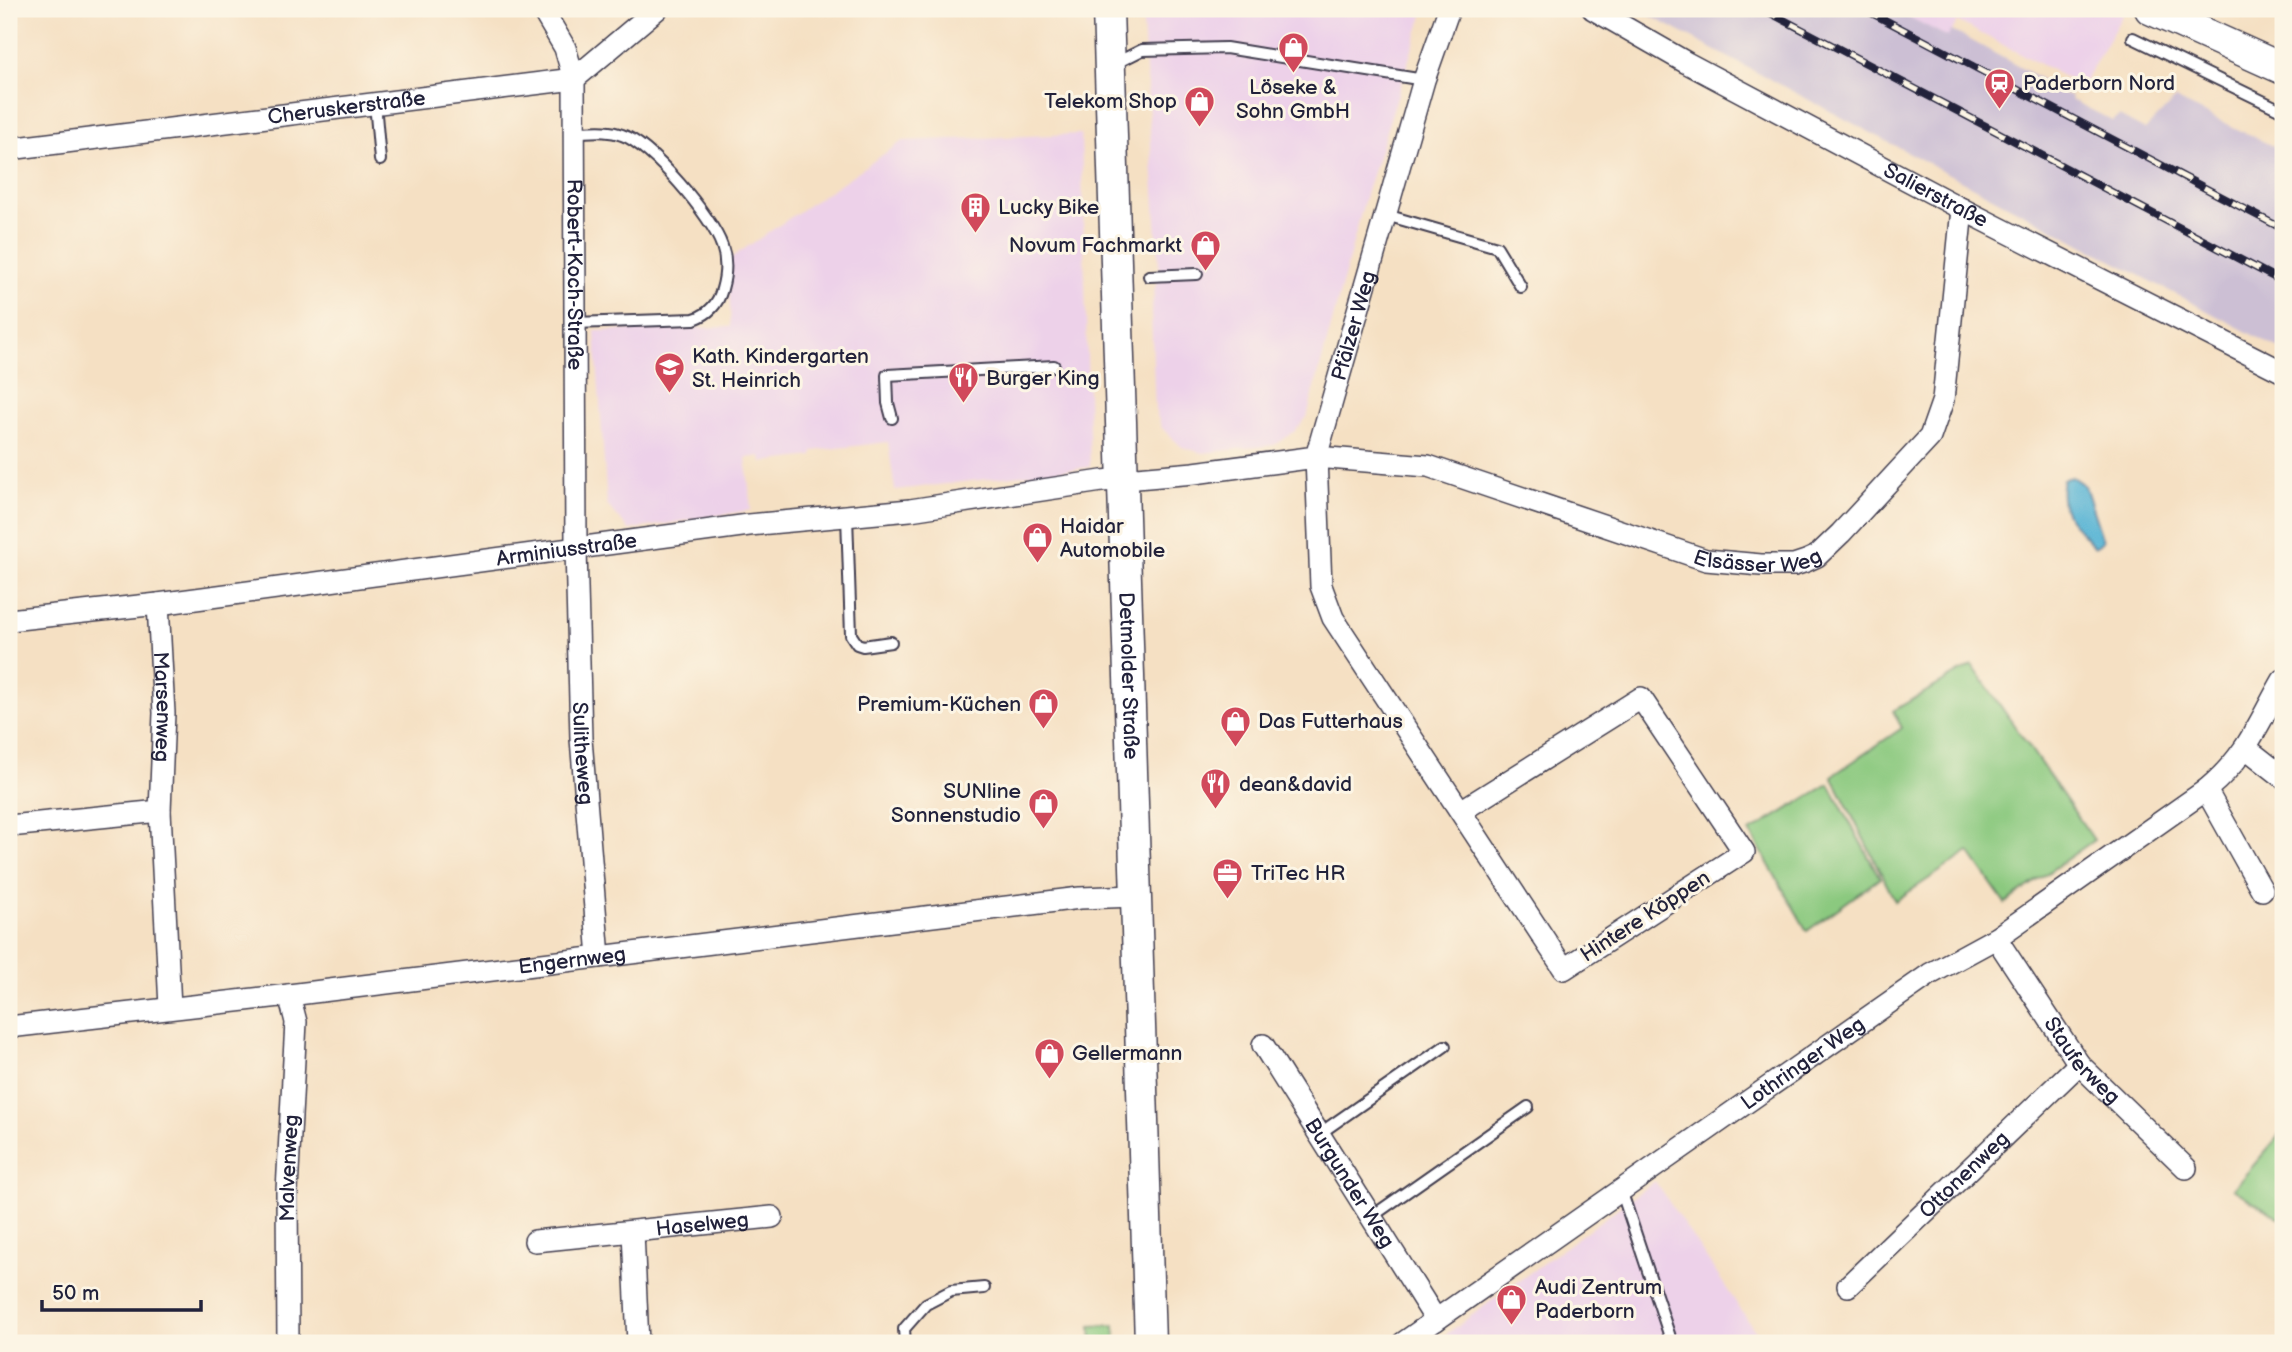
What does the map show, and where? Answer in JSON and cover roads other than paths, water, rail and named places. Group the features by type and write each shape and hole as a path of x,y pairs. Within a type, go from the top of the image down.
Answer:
{"main road":[{"name":"Detmolder Straße","path":"1108,9 1150,1343"},
{"path":"2150,9 2283,69"}],"street":[{"name":"Robert-Koch-Straße","path":"542,9 565,48 574,79 576,549"},
{"path":"574,79 657,9"},
{"name":"Pfälzer Weg","path":"1316,457 1424,80 1449,9"},
{"name":"Salierstraße","path":"1592,9 1962,209 2283,372"},
{"name":"Cheruskerstraße","path":"9,149 574,79"},
{"name":"Elsässer Weg","path":"1316,457 1428,466 1706,560 1761,565 1794,565 1806,561 1817,556 1841,533 1930,437 1944,400 1962,209"},
{"path":"1123,479 1195,473 1316,457"},
{"name":"Hintere Köppen","path":"1316,457 1321,586 1332,618 1564,969 1751,850 1641,698 1461,811"},
{"name":"Arminiusstraße","path":"9,620 158,604 749,525 910,510 1123,479"},
{"name":"Sulitheweg","path":"576,549 581,739 599,957"},
{"name":"Marsenweg","path":"158,604 164,713 160,811 170,1007"},
{"name":"Lothringer Weg","path":"1403,1343 1930,974 1996,938 2206,790 2228,772 2246,748 2283,680"},
{"path":"2246,748 2283,777"},
{"path":"2206,790 2262,890"},
{"path":"9,827 160,811"},
{"name":"Engernweg","path":"9,1027 1080,898 1136,896"},
{"name":"Stauferweg","path":"1996,938 2079,1064 2186,1168"},
{"name":"Malvenweg","path":"288,1343 287,1191 296,1022 289,995"},
{"name":"Burgunder Weg","path":"1263,1045 1436,1320"},
{"name":"Ottonenweg","path":"1849,1286 2079,1064"},
{"name":"Haselweg","path":"535,1241 772,1217"},
{"name":"Haselweg","path":"633,1232 638,1343"}],"lane":[{"path":"2133,38 2283,111"},
{"path":"1110,66 1142,50 1226,48 1424,80"},
{"path":"375,103 380,160"},
{"path":"574,132 612,132 632,139 675,180 701,210 722,246 725,261 720,297 704,316 575,323"},
{"path":"1386,215 1497,247 1521,287"},
{"path":"1149,276 1197,274"},
{"path":"892,418 888,403 887,375 1054,366"},
{"path":"848,516 851,635 856,644 863,646 891,642"},
{"path":"1319,1134 1445,1046"},
{"path":"1371,1217 1528,1107"},
{"path":"1621,1190 1672,1343"},
{"path":"905,1343 904,1329 926,1304 951,1291 985,1288"}],"water":[{"path":"2072,477 2085,486 2103,541 2095,547 2074,525 2062,500 2063,479"}],"railway":[{"path":"1763,9 2283,282"},
{"path":"1864,9 2283,229"}],"place":[{"name":"Löseke & Sohn GmbH","path":"1293,74"},
{"name":"Paderborn Nord","path":"2000,110"},
{"name":"Telekom Shop","path":"1200,128"},
{"name":"Lucky Bike","path":"975,234"},
{"name":"Novum Fachmarkt","path":"1205,272"},
{"name":"Kath. Kindergarten St. Heinrich","path":"669,395"},
{"name":"Burger King","path":"963,405"},
{"name":"Haidar Automobile","path":"1037,565"},
{"name":"Premium-Küchen","path":"1044,731"},
{"name":"Das Futterhaus","path":"1235,748"},
{"name":"dean&david","path":"1216,811"},
{"name":"SUNline Sonnenstudio","path":"1044,830"},
{"name":"TriTec HR","path":"1228,900"},
{"name":"Gellermann","path":"1049,1080"},
{"name":"Audi Zentrum Paderborn","path":"1512,1326"}]}
